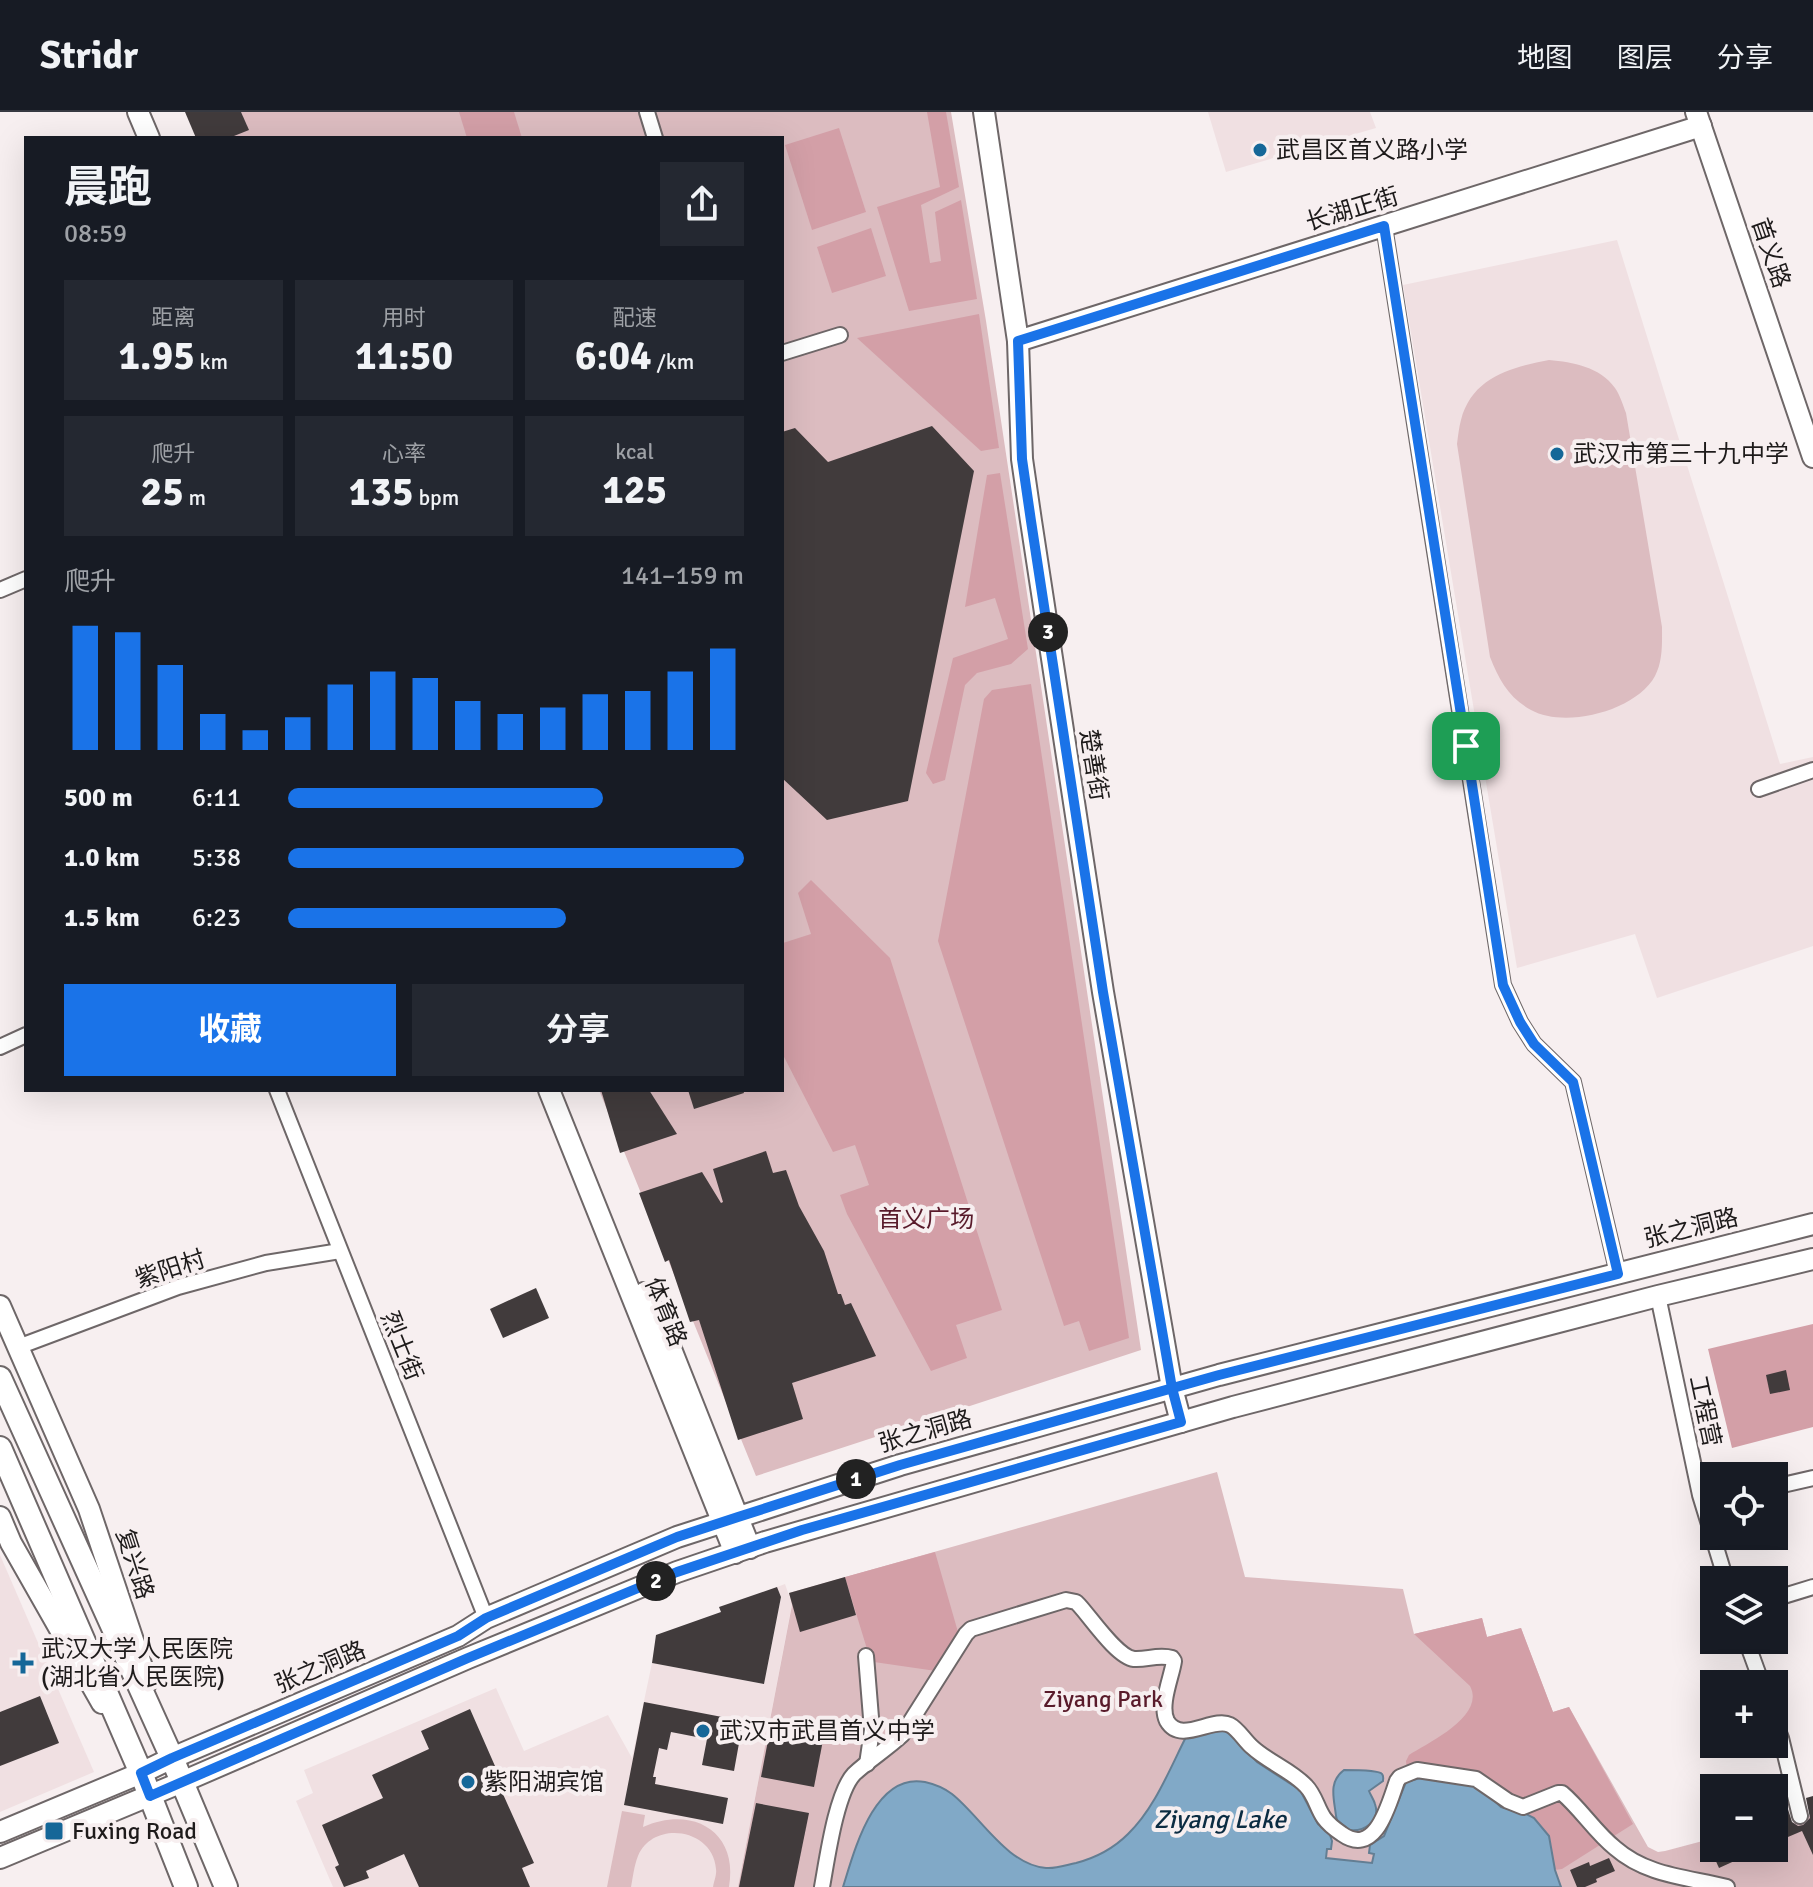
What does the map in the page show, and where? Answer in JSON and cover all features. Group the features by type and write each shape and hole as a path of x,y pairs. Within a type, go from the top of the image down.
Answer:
{"main road":[{"path":"138,112 148,136"},
{"path":"151,112 161,136"},
{"name":"楚善街","path":"984,112 1018,341 1022,459 1103,992 1172,1388 1181,1422"},
{"name":"长湖正街","path":"1018,341 1384,226 1698,119"},
{"name":"首义路","path":"1698,119 1813,457"},
{"name":"体育路","path":"550,1092 730,1519"},
{"path":"562,1092 645,1296 667,1339 742,1550"},
{"name":"张之洞路","path":"0,1832 458,1636 486,1618 677,1537 730,1519 900,1465 1172,1388 1813,1224"},
{"name":"张之洞路","path":"0,1858 677,1572 802,1530 1181,1422 1658,1296 1813,1259"},
{"name":"复兴路","path":"0,1306 89,1509 172,1758 226,1887"},
{"path":"0,1378 172,1758"},
{"path":"0,1448 141,1773 186,1887"},
{"path":"0,1517 11,1543 141,1773"}],"street":[{"path":"647,112 654,136"},
{"path":"1384,226 1503,985 1534,1044 1573,1082 1618,1274"},
{"path":"784,352 840,335"},
{"path":"0,590 24,580"},
{"path":"1759,789 1813,770"},
{"path":"0,1047 24,1036"},
{"name":"烈士街","path":"278,1092 486,1618"},
{"name":"紫阳村","path":"18,1347 178,1287 266,1263 340,1251"},
{"name":"工程营","path":"1658,1296 1700,1470"},
{"path":"1788,1484 1813,1478"},
{"path":"1788,1595 1813,1587"},
{"path":"822,1887 842,1796 849,1781 902,1735 971,1629 1072,1600 1123,1656 1137,1659 1172,1658 1174,1666 1165,1705 1171,1725 1185,1731 1223,1723 1231,1725 1264,1758 1309,1789 1325,1820 1346,1838 1355,1840 1371,1835 1383,1818 1397,1781 1417,1770 1476,1779 1508,1801 1523,1807 1562,1793 1612,1846 1640,1865 1684,1879 1727,1887"},
{"path":"866,1656 872,1730 867,1764"},
{"path":"1786,1758 1800,1816"}],"shaded area":[{"name":"武昌区首义路小学","path":"1208,112 1370,112 1376,128 1226,172"},
{"name":"武汉市第三十九中学","path":"1617,240 1780,764 1813,757 1813,946 1657,998 1635,934 1517,968 1403,285"},
{"name":"武汉大学人民医院 (湖北省人民医院)","path":"0,1555 94,1772 0,1812"},
{"name":"紫阳湖宾馆","path":"785,1584 792,1604 738,1887 333,1887 296,1801 313,1793 304,1770 496,1688 524,1751 608,1715 632,1758 652,1663 764,1684 781,1597 777,1587"}],"green space":[{"name":"首义广场","path":"186,112 951,112 986,321 1141,1350 756,1476 600,1092 784,1092 784,136 197,136"},
{"path":"459,112 514,112 521,136 466,136"},
{"path":"927,112 946,112 959,187 921,205 930,263 941,261 935,212 961,200 977,299 909,311 877,207 940,187"},
{"path":"839,128 866,212 812,230 785,145"},
{"path":"871,228 886,276 832,293 817,247"},
{"path":"979,314 999,448 981,451 857,338"},
{"path":"1549,360 1594,370 1609,381 1620,397 1626,413 1662,627 1659,664 1646,688 1616,707 1580,717 1562,718 1531,710 1511,694 1493,665 1457,444 1466,405 1474,393 1495,376"},
{"path":"1000,473 1028,649 1011,664 977,673 965,685 945,780 933,784 926,773 953,658 1008,639 995,598 965,607 987,475"},
{"path":"1031,684 1129,1338 1089,1351 1079,1321 1064,1326 938,941 984,699 992,690"},
{"path":"811,880 890,958 1002,1310 956,1325 967,1358 931,1371 847,1214 840,1195 869,1185 855,1145 833,1152 784,1057 784,943 811,934 798,893"},
{"path":"1813,1324 1813,1427 1732,1448 1708,1349"},
{"name":"Ziyang Park","path":"1217,1472 1245,1577 1403,1589 1414,1634 1482,1618 1487,1637 1521,1628 1553,1712 1569,1707 1648,1847 1658,1852 1700,1842 1700,1862 1788,1862 1788,1819 1790,1824 1810,1816 1813,1822 1813,1887 738,1887 792,1605 789,1593"},
{"path":"935,1552 958,1632 936,1671 874,1662 873,1651 867,1649 845,1577"},
{"path":"1482,1618 1487,1637 1521,1628 1553,1712 1569,1707 1633,1824 1562,1869 1555,1870 1551,1844 1524,1813 1408,1781 1406,1761 1409,1755 1441,1736 1463,1718 1473,1697 1470,1686 1414,1634"},
{"path":"622,1811 645,1815 643,1827 679,1819 708,1828 727,1851 729,1887 713,1887 716,1869 705,1845 694,1837 668,1833 656,1837 638,1856 631,1887 607,1887"}],"water":[{"name":"Ziyang Lake","path":"1221,1728 1228,1730 1257,1762 1300,1790 1318,1824 1329,1832 1332,1841 1326,1858 1372,1863 1374,1854 1369,1853 1370,1845 1384,1836 1406,1782 1431,1775 1480,1787 1501,1807 1534,1818 1549,1836 1561,1887 843,1887 869,1818 892,1789 907,1782 925,1782 946,1790 1019,1858 1032,1865 1057,1867 1083,1861 1123,1839 1138,1824 1154,1800 1187,1735"},
{"path":"1344,1770 1376,1772 1383,1776 1383,1781 1369,1791 1376,1810 1373,1821 1360,1829 1349,1830 1337,1820 1334,1785"}],"building":[{"path":"185,112 241,112 249,130 234,136 195,136"},
{"path":"932,426 974,471 908,801 827,820 784,780 784,431 795,428 828,462"},
{"path":"602,1092 650,1092 677,1134 620,1153"},
{"path":"689,1092 744,1093 694,1109"},
{"path":"766,1151 773,1173 786,1170 799,1206 824,1251 838,1294 841,1294 845,1305 851,1303 876,1356 792,1383 803,1419 738,1440 699,1320 690,1322 669,1260 665,1262 639,1193 702,1172 721,1203 713,1169"},
{"path":"536,1288 549,1318 503,1338 490,1309"},
{"path":"1786,1370 1790,1390 1770,1394 1766,1375"},
{"path":"845,1577 856,1615 800,1632 789,1593"},
{"path":"777,1587 781,1597 764,1684 652,1663 656,1635 721,1612 719,1607"},
{"path":"40,1696 59,1743 0,1766 0,1712"},
{"path":"644,1702 743,1721 734,1771 702,1765 707,1739 671,1732 667,1750 659,1748 653,1777 656,1777 655,1784 728,1798 723,1824 624,1805"},
{"path":"470,1709 502,1782 498,1783 534,1863 522,1868 530,1887 419,1887 404,1854 366,1871 369,1878 344,1887 335,1867 339,1865 322,1825 383,1798 372,1775 429,1749 421,1731"},
{"path":"771,1725 824,1735 814,1787 761,1777"},
{"path":"1813,1796 1813,1855 1802,1831 1788,1837 1788,1809 1792,1822 1798,1826 1810,1818 1806,1798"},
{"path":"756,1803 809,1813 794,1887 739,1887"},
{"path":"1609,1858 1615,1871 1596,1879 1597,1882 1577,1887 1570,1870"},
{"path":"1716,1862 1732,1862 1719,1868"}],"place":[{"name":"武昌区首义路小学","path":"1260,150"},
{"name":"武汉市第三十九中学","path":"1557,454"},
{"name":"武汉大学人民医院 (湖北省人民医院)","path":"23,1663"},
{"name":"武汉市武昌首义中学","path":"703,1731"},
{"name":"紫阳湖宾馆","path":"468,1782"},
{"name":"Fuxing Road","path":"54,1831"}],"route":[{"path":"1466,746 1384,226 1018,341 1022,459 1031,521 1103,992 1172,1388 1181,1422 802,1530 677,1572 468,1658 150,1796 141,1773 458,1636 486,1618 677,1537 900,1465 1115,1403 1172,1388 1219,1375 1618,1274 1573,1082 1534,1044 1503,985 1466,746"}]}
